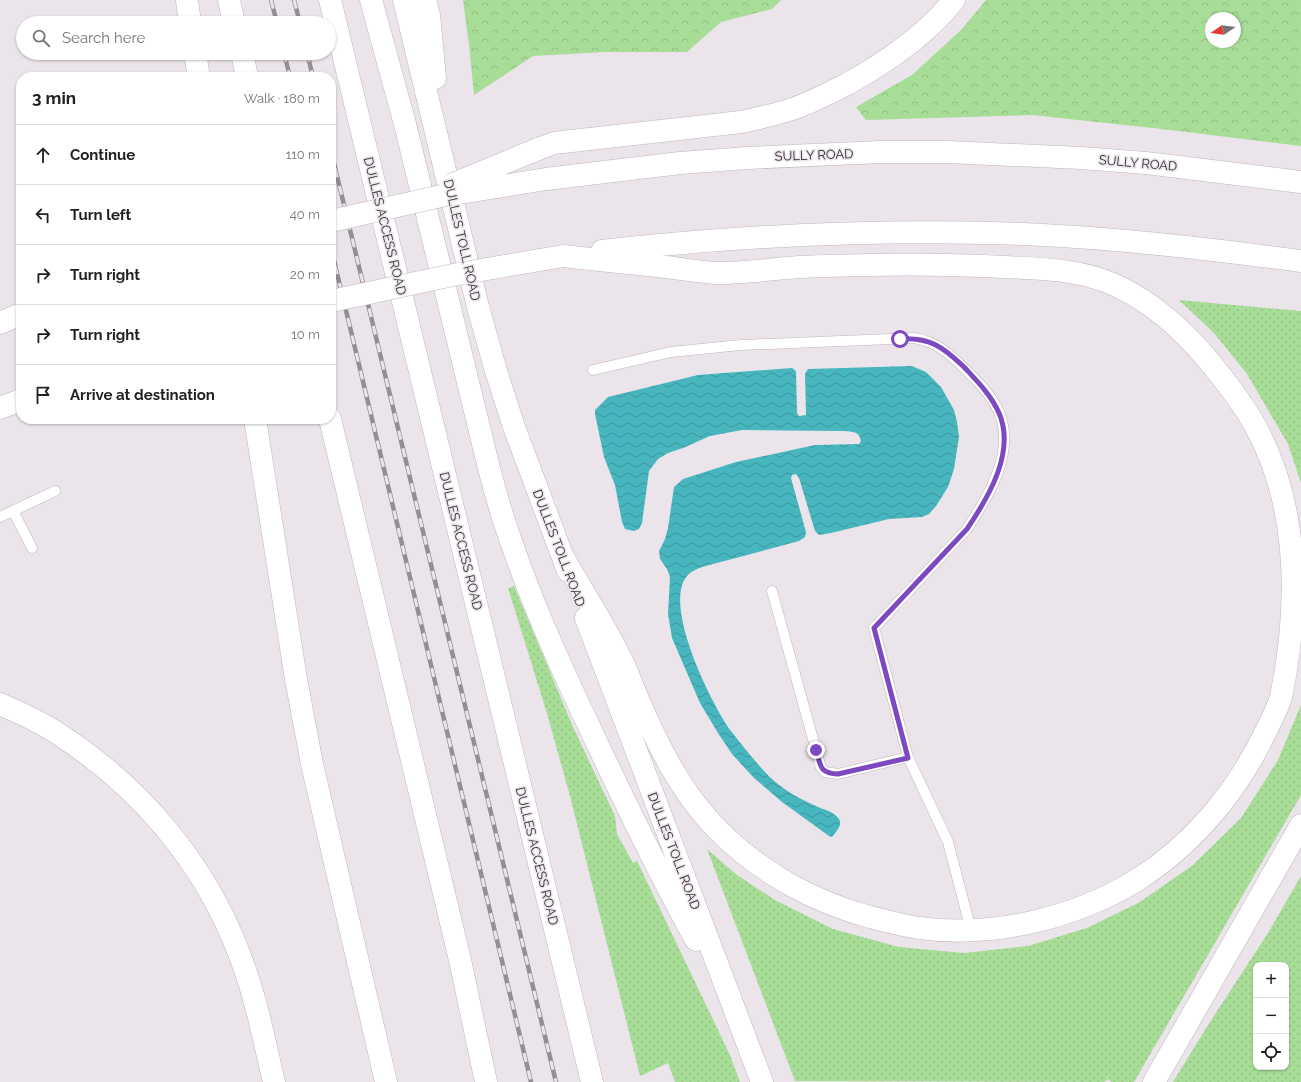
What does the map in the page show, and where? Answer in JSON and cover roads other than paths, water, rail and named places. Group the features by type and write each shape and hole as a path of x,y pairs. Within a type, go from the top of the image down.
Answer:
{"highway":[{"path":"187,0 189,16"},
{"path":"229,0 232,16"},
{"name":"DULLES ACCESS ROAD","path":"330,0 334,16"},
{"path":"372,0 405,124 487,460 498,502 512,544 525,580 557,657 633,819 672,898 732,1006"},
{"name":"DULLES TOLL ROAD","path":"404,0 478,307 514,427 762,1082"},
{"path":"425,0 429,15 443,159"},
{"path":"404,204 554,143 742,122 793,109 822,97 886,61 928,28 954,0"},
{"name":"DULLES ACCESS ROAD","path":"336,25 592,1082"},
{"path":"196,60 198,72"},
{"path":"244,60 247,72"},
{"name":"SULLY ROAD","path":"336,220 479,189 546,179 680,163 844,153 948,152 1081,158 1146,163 1301,182"},
{"path":"336,300 415,282 564,256 650,246 764,236 890,232 1026,234 1094,238 1168,245 1301,261"},
{"path":"563,557 622,659 649,724 679,780 695,804 716,829 742,853 771,874 826,902 857,913 918,928 946,931 998,928 1024,924 1049,918 1095,902 1140,878 1180,847 1222,804 1255,754 1280,701 1293,650 1298,619 1298,559 1294,527 1279,478 1261,435 1243,406 1210,362 1179,329 1145,301 1115,285 1091,276 1068,271 1028,268 898,265 795,268 716,273 564,256"},
{"path":"0,323 16,316"},
{"path":"0,408 16,402"},
{"path":"256,424 296,679 312,764 386,1082"},
{"path":"331,424 459,952 486,1082"},
{"path":"0,704 53,730 104,767 132,791 176,841 198,871 215,901 236,945 252,993 274,1082"},
{"path":"1154,1082 1301,825"}],"lane":[{"path":"593,370 671,352 741,344 914,338 921,339 944,349 979,383 994,403 999,413 1004,430 1003,453 1001,462 989,491 978,512 967,529 874,628 908,758 948,842 972,930"},
{"path":"0,517 55,491"},
{"path":"13,511 32,548"},
{"path":"772,591 821,768 825,772 838,774 908,758"}],"water":[{"path":"912,366 926,372 941,387 954,410 959,437 954,469 948,487 929,514 922,517 889,519 819,535 815,531 799,478 796,474 792,475 791,478 806,532 805,537 799,541 692,571 687,576 681,590 681,609 685,631 692,655 723,718 731,731 770,777 784,789 799,798 837,816 840,821 840,825 832,837 782,802 754,778 732,754 718,733 700,703 672,638 668,614 670,577 667,569 660,559 659,551 665,539 668,528 674,487 683,479 736,462 815,445 859,444 861,441 860,437 854,432 848,431 742,430 710,436 668,453 658,459 649,471 642,523 639,529 634,531 625,529 622,522 615,485 604,457 595,410 608,397 698,375 792,368 796,372 797,413 799,416 806,415 805,374 808,369"}],"railway":[{"path":"271,0 275,16"},
{"path":"294,0 298,16"},
{"path":"286,60 289,72"},
{"path":"309,60 312,72"},
{"path":"336,172 556,1082"},
{"path":"336,269 531,1082"}]}
